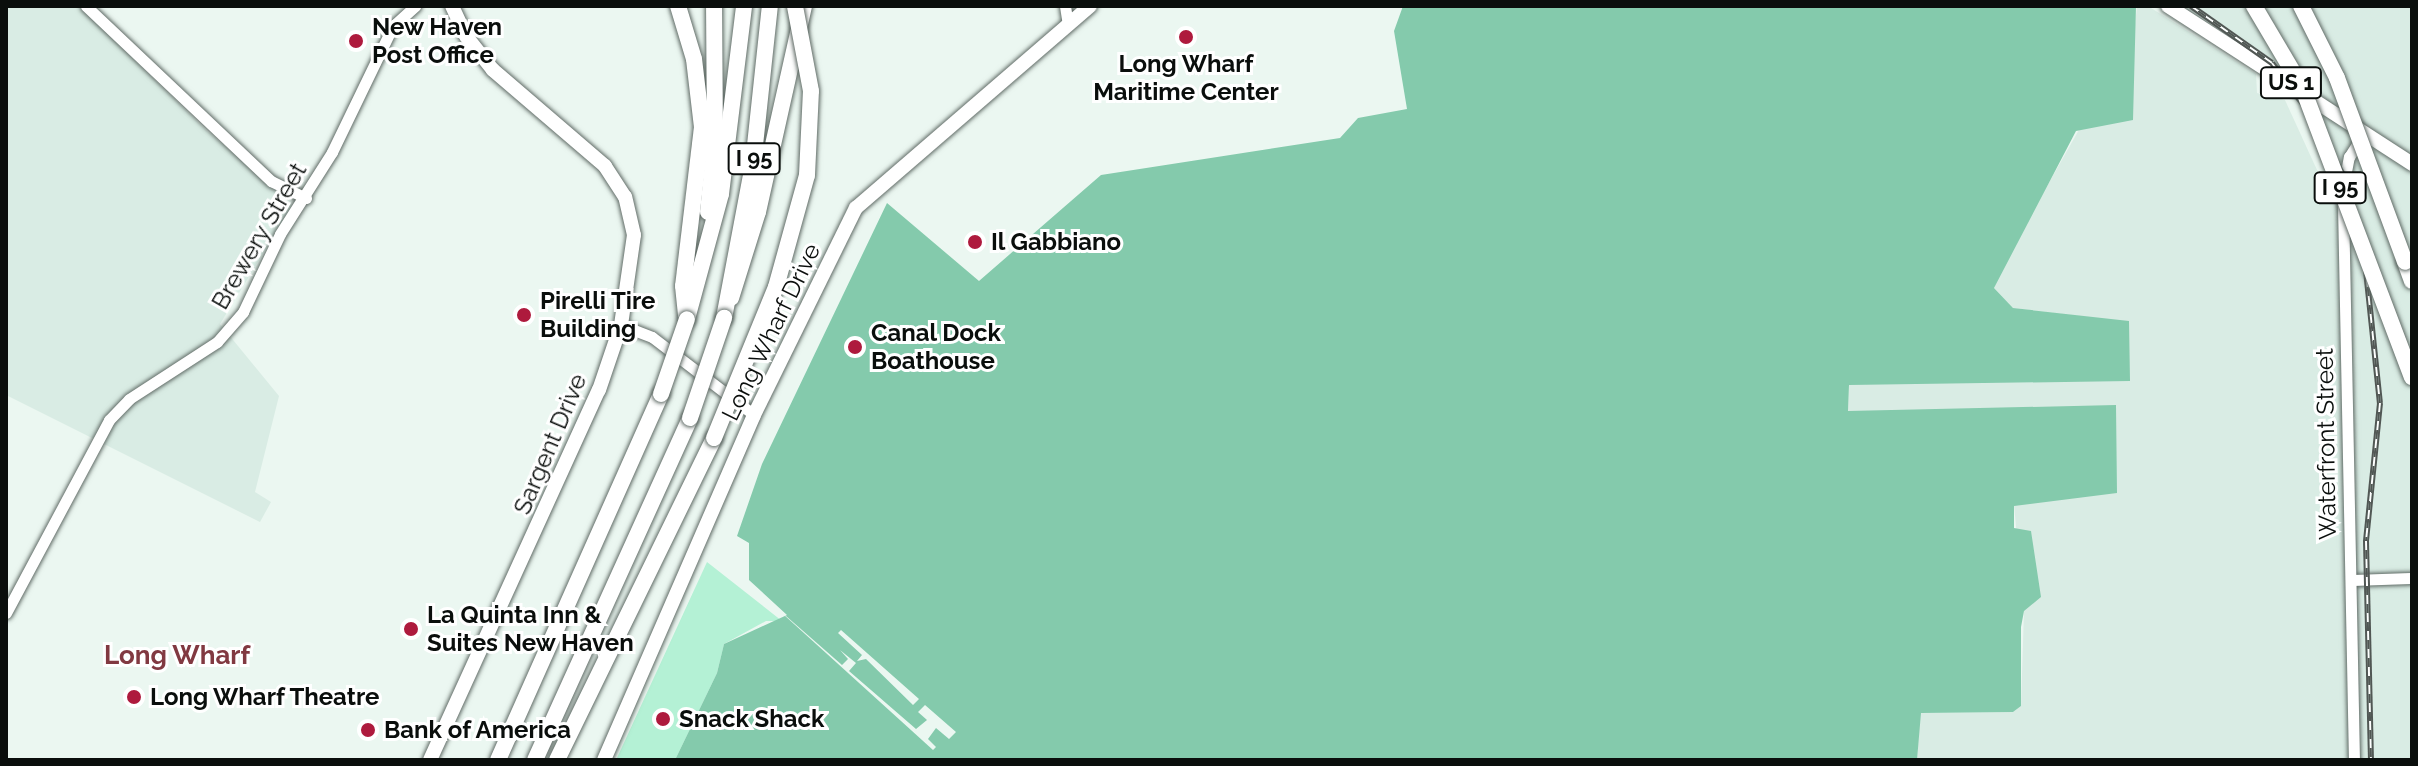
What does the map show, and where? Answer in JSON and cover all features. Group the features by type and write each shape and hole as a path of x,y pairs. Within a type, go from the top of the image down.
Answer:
{"highway":[{"path":"678,6 694,59 702,127 690,290"},
{"path":"706,242 715,142 714,6"},
{"name":"I 95","path":"498,760 661,394 687,319 690,290 726,164 744,6"},
{"name":"I 95","path":"535,760 690,418 725,314 753,164 770,6"},
{"path":"557,760 714,438 776,287 807,175 811,91 795,6"},
{"path":"725,314 754,225 804,6"},
{"name":"I 95","path":"2254,6 2303,89 2412,377"},
{"name":"I 95","path":"2301,6 2342,90 2412,281"}],"main road":[{"name":"Sargent Drive","path":"430,760 578,442 621,325 634,235 617,182 493,70 466,36 452,6"},
{"name":"Long Wharf Drive","path":"604,760 754,415 856,208 1090,6"},
{"name":"US 1","path":"2168,6 2412,164"}],"street":[{"path":"86,6 271,181 306,198"},
{"name":"Brewery Street","path":"6,613 92,446 129,399 200,355 232,326 280,234 306,198 393,26 415,6"},
{"path":"1065,6 1068,25"},
{"name":"Waterfront Street","path":"2354,760 2342,209 2345,167 2364,132"},
{"path":"621,325 652,337 754,415"},
{"path":"2351,580 2412,578"}],"shaded area":[{"path":"6,6 79,6 208,132 289,199 292,206 220,324 279,396 255,492 271,502 260,522 6,395"},
{"path":"1403,6 2136,6 2133,120 2076,131 1994,288 2013,308 2129,321 2130,381 1849,385 1848,411 2116,405 2117,493 2014,506 2014,528 2031,531 2041,597 2024,611 2021,627 2021,706 2013,712 1921,713 1917,760 675,760 717,673 724,644 787,615 749,580 749,543 737,536 762,464 887,203 979,281 1101,175 1340,138 1358,118 1407,109 1394,31"},
{"path":"2168,6 2412,6 2412,760 1917,760 1920,713 2013,712 2021,706 2024,611 2014,505 1848,411 1849,385 2129,322 2013,308 1994,288 2001,267 2134,33 2137,7 2151,8 2256,74 2257,93 2285,100 2317,170 2351,221 2308,102"},
{"path":"707,562 782,621 766,621 724,644 717,673 675,760 616,760"}],"pier":[{"path":"761,594 842,665 848,659 840,650 856,663 849,671 916,729 927,720 918,712 925,705 956,732 949,739 936,728 928,739 936,747 933,750"},
{"path":"841,630 919,699 913,705 866,659 857,661 862,655 838,633"}],"railway":[{"path":"2191,6 2272,63 2309,112 2344,177 2363,242 2380,403 2366,541 2371,760"}],"place":[{"name":"Long Wharf Maritime Center","path":"1186,37"},
{"name":"New Haven Post Office","path":"356,41"},
{"name":"Il Gabbiano","path":"975,242"},
{"name":"Pirelli Tire Building","path":"524,315"},
{"name":"Canal Dock Boathouse","path":"855,347"},
{"name":"La Quinta Inn & Suites New Haven","path":"411,629"},
{"name":"Long Wharf Theatre","path":"134,697"},
{"name":"Snack Shack","path":"663,719"},
{"name":"Bank of America","path":"368,730"}],"district":[{"name":"Long Wharf","path":"177,656"}]}
